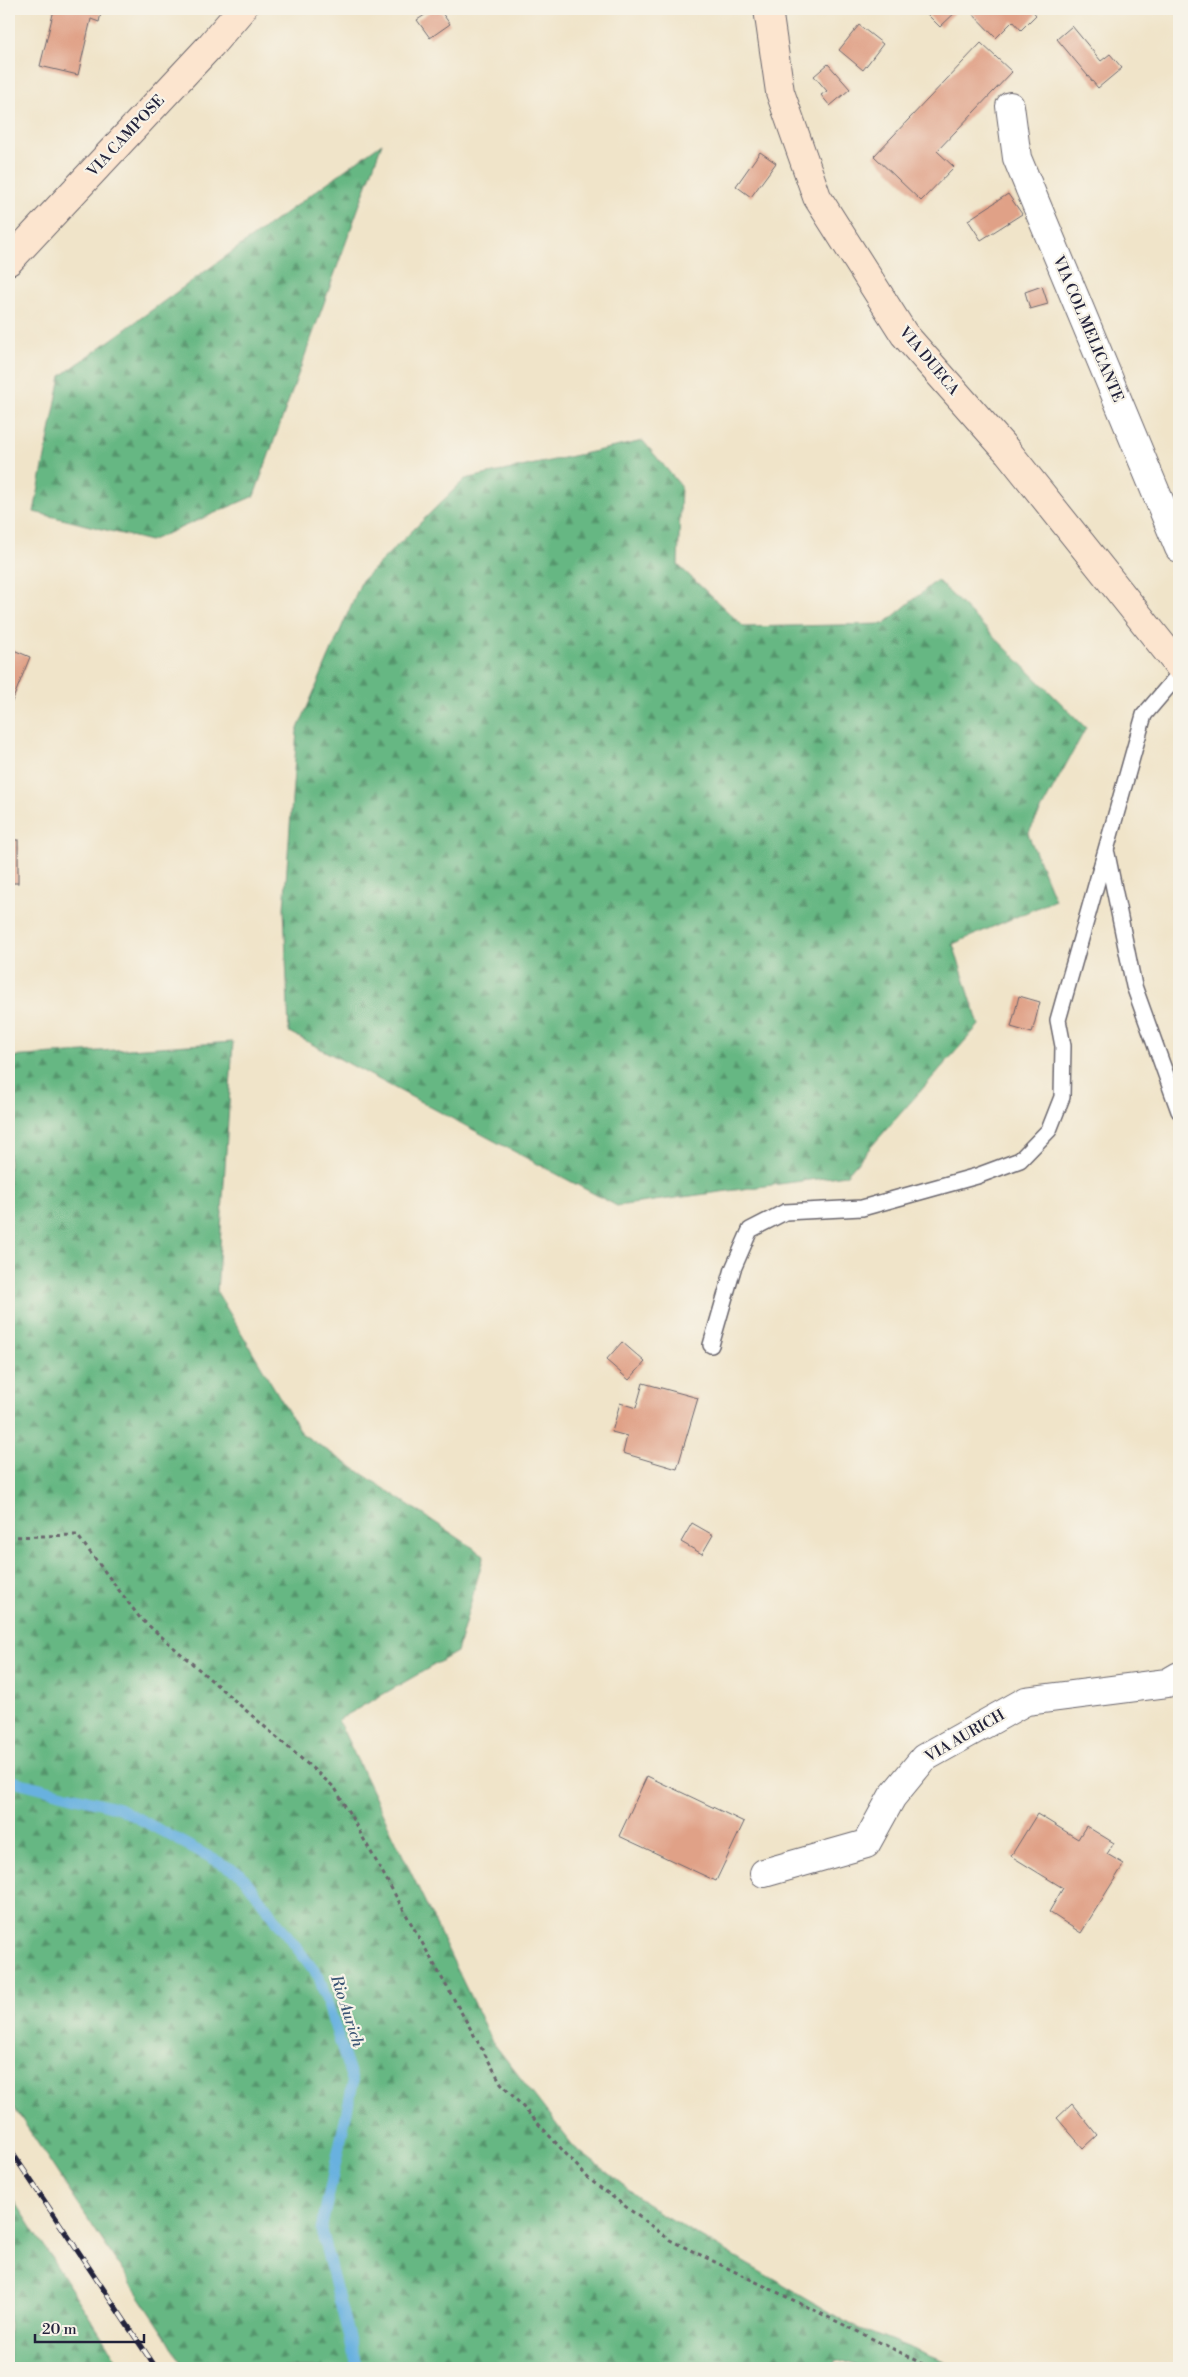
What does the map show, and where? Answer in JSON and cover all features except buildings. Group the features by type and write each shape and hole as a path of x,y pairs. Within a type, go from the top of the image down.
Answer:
{"street":[{"name":"VIA CAMPOSE","path":"9,261 211,45 242,9"},
{"name":"VIA DUECA","path":"768,9 780,92 817,197 904,334 1008,452 1179,666"},
{"name":"VIA COL MELICANTE","path":"1010,106 1017,158 1179,548"},
{"name":"VIA AURICH","path":"764,1873 866,1844 892,1797 924,1758 1026,1701 1167,1683 1179,1676"}],"lane":[{"path":"711,1345 733,1269 750,1230 785,1212 862,1208 977,1176 1020,1160 1050,1130 1062,1097 1063,1046 1058,1020 1144,715 1179,674"},
{"path":"1107,850 1134,986 1179,1111"}],"path":[{"path":"9,1538 77,1535 140,1618 335,1788 501,2084 589,2178 670,2240 929,2368"}],"green space":[{"path":"382,143 254,496 150,541 34,512 61,376"},
{"path":"643,441 681,486 678,565 744,627 884,624 937,580 1086,728 1028,834 1055,900 953,944 979,1025 846,1175 617,1206 289,1032 284,908 297,731 362,580 465,479"},
{"path":"233,1042 217,1292 301,1433 484,1555 457,1652 338,1720 491,2040 574,2147 658,2212 846,2322 960,2368 865,2368 835,2359 830,2368 184,2368 169,2341 9,2100 9,1057"},
{"path":"9,2192 122,2368 9,2368"}],"waterway":[{"name":"Rio Aurich","path":"9,1780 119,1808 241,1874 319,1977 353,2083 321,2230 357,2368"}],"railway":[{"path":"9,2148 156,2368"}]}
